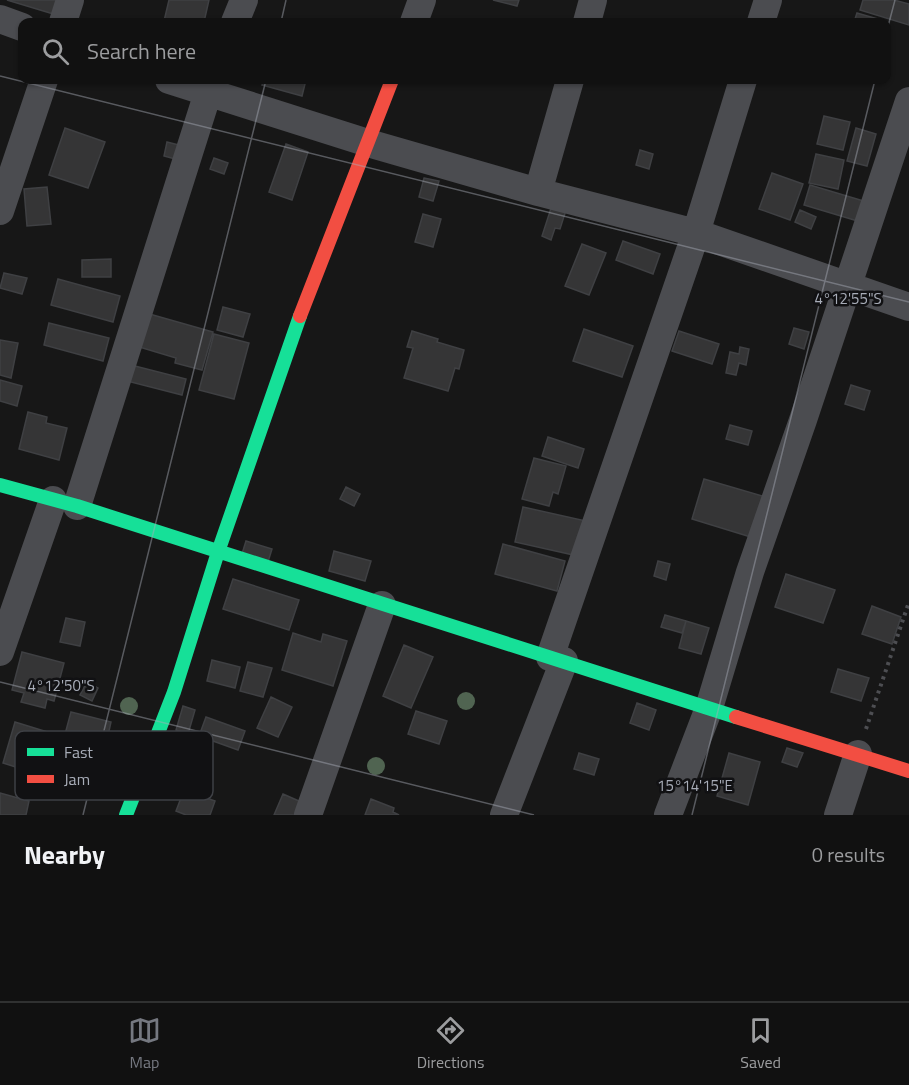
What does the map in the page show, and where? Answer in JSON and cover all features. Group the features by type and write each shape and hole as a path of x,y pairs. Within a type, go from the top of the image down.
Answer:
{"street":[{"path":"64,18 70,0"},
{"path":"237,18 244,0"},
{"path":"415,18 422,0"},
{"path":"588,18 593,0"},
{"path":"762,18 768,0"},
{"path":"0,19 18,26"},
{"path":"0,211 43,84"},
{"path":"159,731 174,692 218,552 289,343 390,84"},
{"path":"538,192 569,84"},
{"path":"504,815 696,233 742,84"},
{"path":"0,652 65,503 210,86 368,143 538,192 696,233 909,307"},
{"path":"668,815 709,708 750,572 909,101"},
{"path":"0,485 65,503 909,771"},
{"path":"308,815 382,605"},
{"path":"838,815 858,754"},
{"path":"126,815 132,800"}],"path":[{"path":"858,754 909,602"}],"building":[{"path":"7,0 64,0 60,16"},
{"path":"169,0 209,0 205,18 165,18"},
{"path":"493,0 519,0 517,6"},
{"path":"863,0 894,0 909,4 909,25 891,18 860,10"},
{"path":"857,13 874,18 855,18"},
{"path":"262,84 305,84 302,96"},
{"path":"824,116 850,122 843,150 817,144"},
{"path":"65,128 105,142 88,188 49,175"},
{"path":"856,128 876,134 867,166 847,161"},
{"path":"167,142 183,146 179,160 164,156"},
{"path":"286,144 308,152 292,200 269,192"},
{"path":"640,150 653,154 649,169 636,165"},
{"path":"816,154 844,160 838,189 809,183"},
{"path":"214,158 228,163 224,174 210,169"},
{"path":"772,173 803,184 790,220 759,209"},
{"path":"424,178 439,181 433,201 419,197"},
{"path":"810,185 867,202 861,222 804,205"},
{"path":"47,187 51,224 27,226 24,189"},
{"path":"553,202 567,207 560,229 555,228 551,240 542,236"},
{"path":"800,210 816,217 811,229 795,222"},
{"path":"423,214 441,219 433,247 415,242"},
{"path":"623,241 660,254 653,274 616,260"},
{"path":"582,244 606,253 589,295 565,286"},
{"path":"111,259 111,277 82,277 82,260"},
{"path":"4,273 27,278 22,294 0,288"},
{"path":"58,279 120,296 113,322 51,305"},
{"path":"223,307 250,314 243,337 217,330"},
{"path":"146,313 213,332 202,370 175,363 176,358 136,346"},
{"path":"49,323 109,338 103,361 44,345"},
{"path":"794,328 809,332 804,349 789,344"},
{"path":"584,329 633,346 622,377 573,361"},
{"path":"412,331 464,350 459,369 455,368 448,391 404,378 413,348 407,347"},
{"path":"679,331 719,344 712,364 672,351"},
{"path":"214,334 249,343 234,399 199,390"},
{"path":"0,340 18,343 11,378 0,375"},
{"path":"740,347 749,349 746,365 739,363 736,375 726,373 730,352 739,354"},
{"path":"131,365 186,379 182,395 127,381"},
{"path":"0,380 22,386 17,406 0,401"},
{"path":"851,385 870,391 864,410 845,404"},
{"path":"28,412 47,417 46,423 67,428 59,460 19,449"},
{"path":"730,425 752,431 748,445 726,439"},
{"path":"548,437 584,449 578,468 542,456"},
{"path":"534,458 566,466 558,494 553,492 549,506 522,499"},
{"path":"704,479 766,497 754,538 692,519"},
{"path":"346,487 360,494 354,506 340,499"},
{"path":"523,507 586,521 578,556 515,542"},
{"path":"246,541 272,549 267,565 241,557"},
{"path":"503,544 565,561 557,591 495,574"},
{"path":"334,551 371,561 365,581 329,571"},
{"path":"658,561 670,564 666,580 654,576"},
{"path":"786,574 835,590 823,623 775,607"},
{"path":"233,579 299,600 289,630 223,609"},
{"path":"872,606 901,617 892,644 862,634"},
{"path":"665,615 686,621 682,633 661,627"},
{"path":"66,618 85,622 80,646 60,642"},
{"path":"686,621 709,628 701,654 679,648"},
{"path":"293,633 321,642 323,634 347,641 333,686 282,670"},
{"path":"404,645 433,657 411,708 383,696"},
{"path":"22,652 64,663 54,701 47,699 45,708 21,702 24,693 12,690"},
{"path":"212,660 240,667 235,688 207,681"},
{"path":"248,662 272,668 263,697 240,691"},
{"path":"838,669 869,678 861,701 831,692"},
{"path":"87,682 98,688 92,701 80,695"},
{"path":"271,697 292,707 278,737 257,728"},
{"path":"637,703 656,710 649,730 630,723"},
{"path":"183,706 195,710 189,731 176,730"},
{"path":"416,711 447,721 439,744 408,734"},
{"path":"71,712 111,722 109,731 66,731"},
{"path":"206,717 245,731 238,750 213,741 213,731 201,731"},
{"path":"15,722 44,731 15,731 15,767 3,763"},
{"path":"787,748 803,753 797,767 782,762"},
{"path":"579,753 599,759 594,775 574,769"},
{"path":"729,753 760,762 748,805 717,796"},
{"path":"0,793 15,797 15,800 29,801 26,815 0,815"},
{"path":"283,794 308,805 304,815 274,815"},
{"path":"371,799 394,808 393,812 399,815 365,815"},
{"path":"180,800 215,801 210,815 186,815 176,811"}],"traffic: fast":[{"path":"159,731 174,692 218,552 300,316"},
{"path":"0,485 77,506 736,717"},
{"path":"126,815 132,800"}],"traffic: jam":[{"path":"300,316 390,84"},
{"path":"736,717 909,771"}]}
